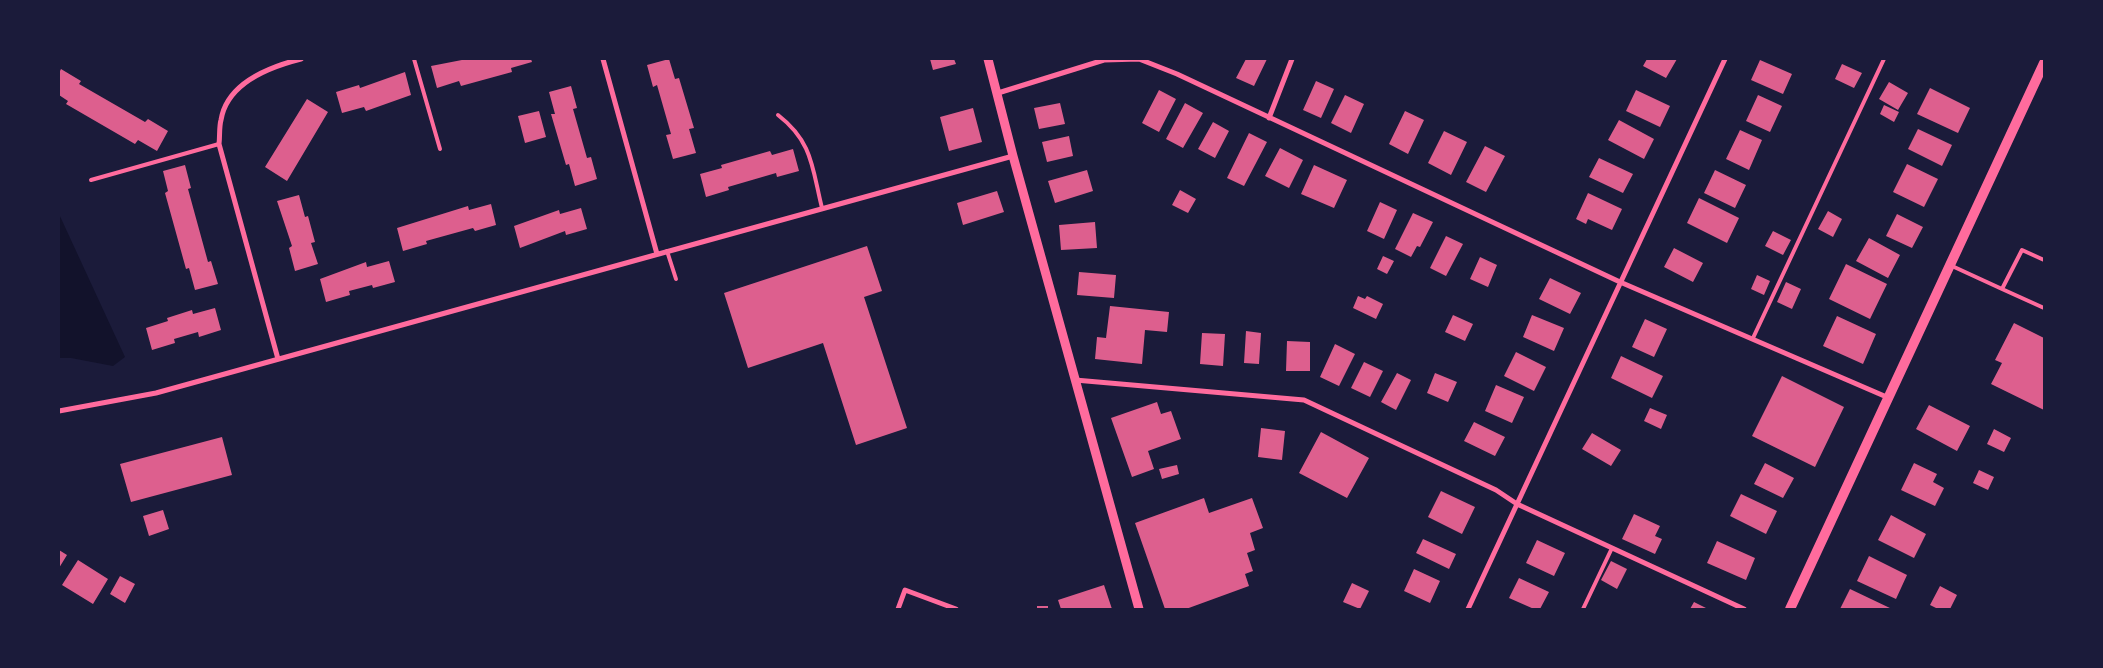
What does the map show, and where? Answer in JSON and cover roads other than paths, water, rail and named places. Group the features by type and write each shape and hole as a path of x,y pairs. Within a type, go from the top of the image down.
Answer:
{"main road":[{"path":"1790,609 2044,63"}],"street":[{"path":"278,359 219,144 221,119 227,102 240,87 271,66 301,59"},
{"path":"603,59 657,254"},
{"path":"988,59 1013,156 1139,609"},
{"path":"998,93 1104,60 1139,59 1177,74 1620,282 1889,398"},
{"path":"1269,118 1292,59"},
{"path":"1468,609 1725,59"},
{"path":"59,412 156,392 1013,156"},
{"path":"1075,380 1304,400 1496,490 1517,504 1744,609"},
{"path":"898,609 905,590 956,609"}],"lane":[{"path":"414,59 440,149"},
{"path":"1752,338 1884,59"},
{"path":"778,115 794,128 803,140 822,208"},
{"path":"91,180 219,144"},
{"path":"2002,289 2022,250 2044,260"},
{"path":"667,251 676,279"},
{"path":"1951,265 2044,308"},
{"path":"1583,609 1612,548"}]}
